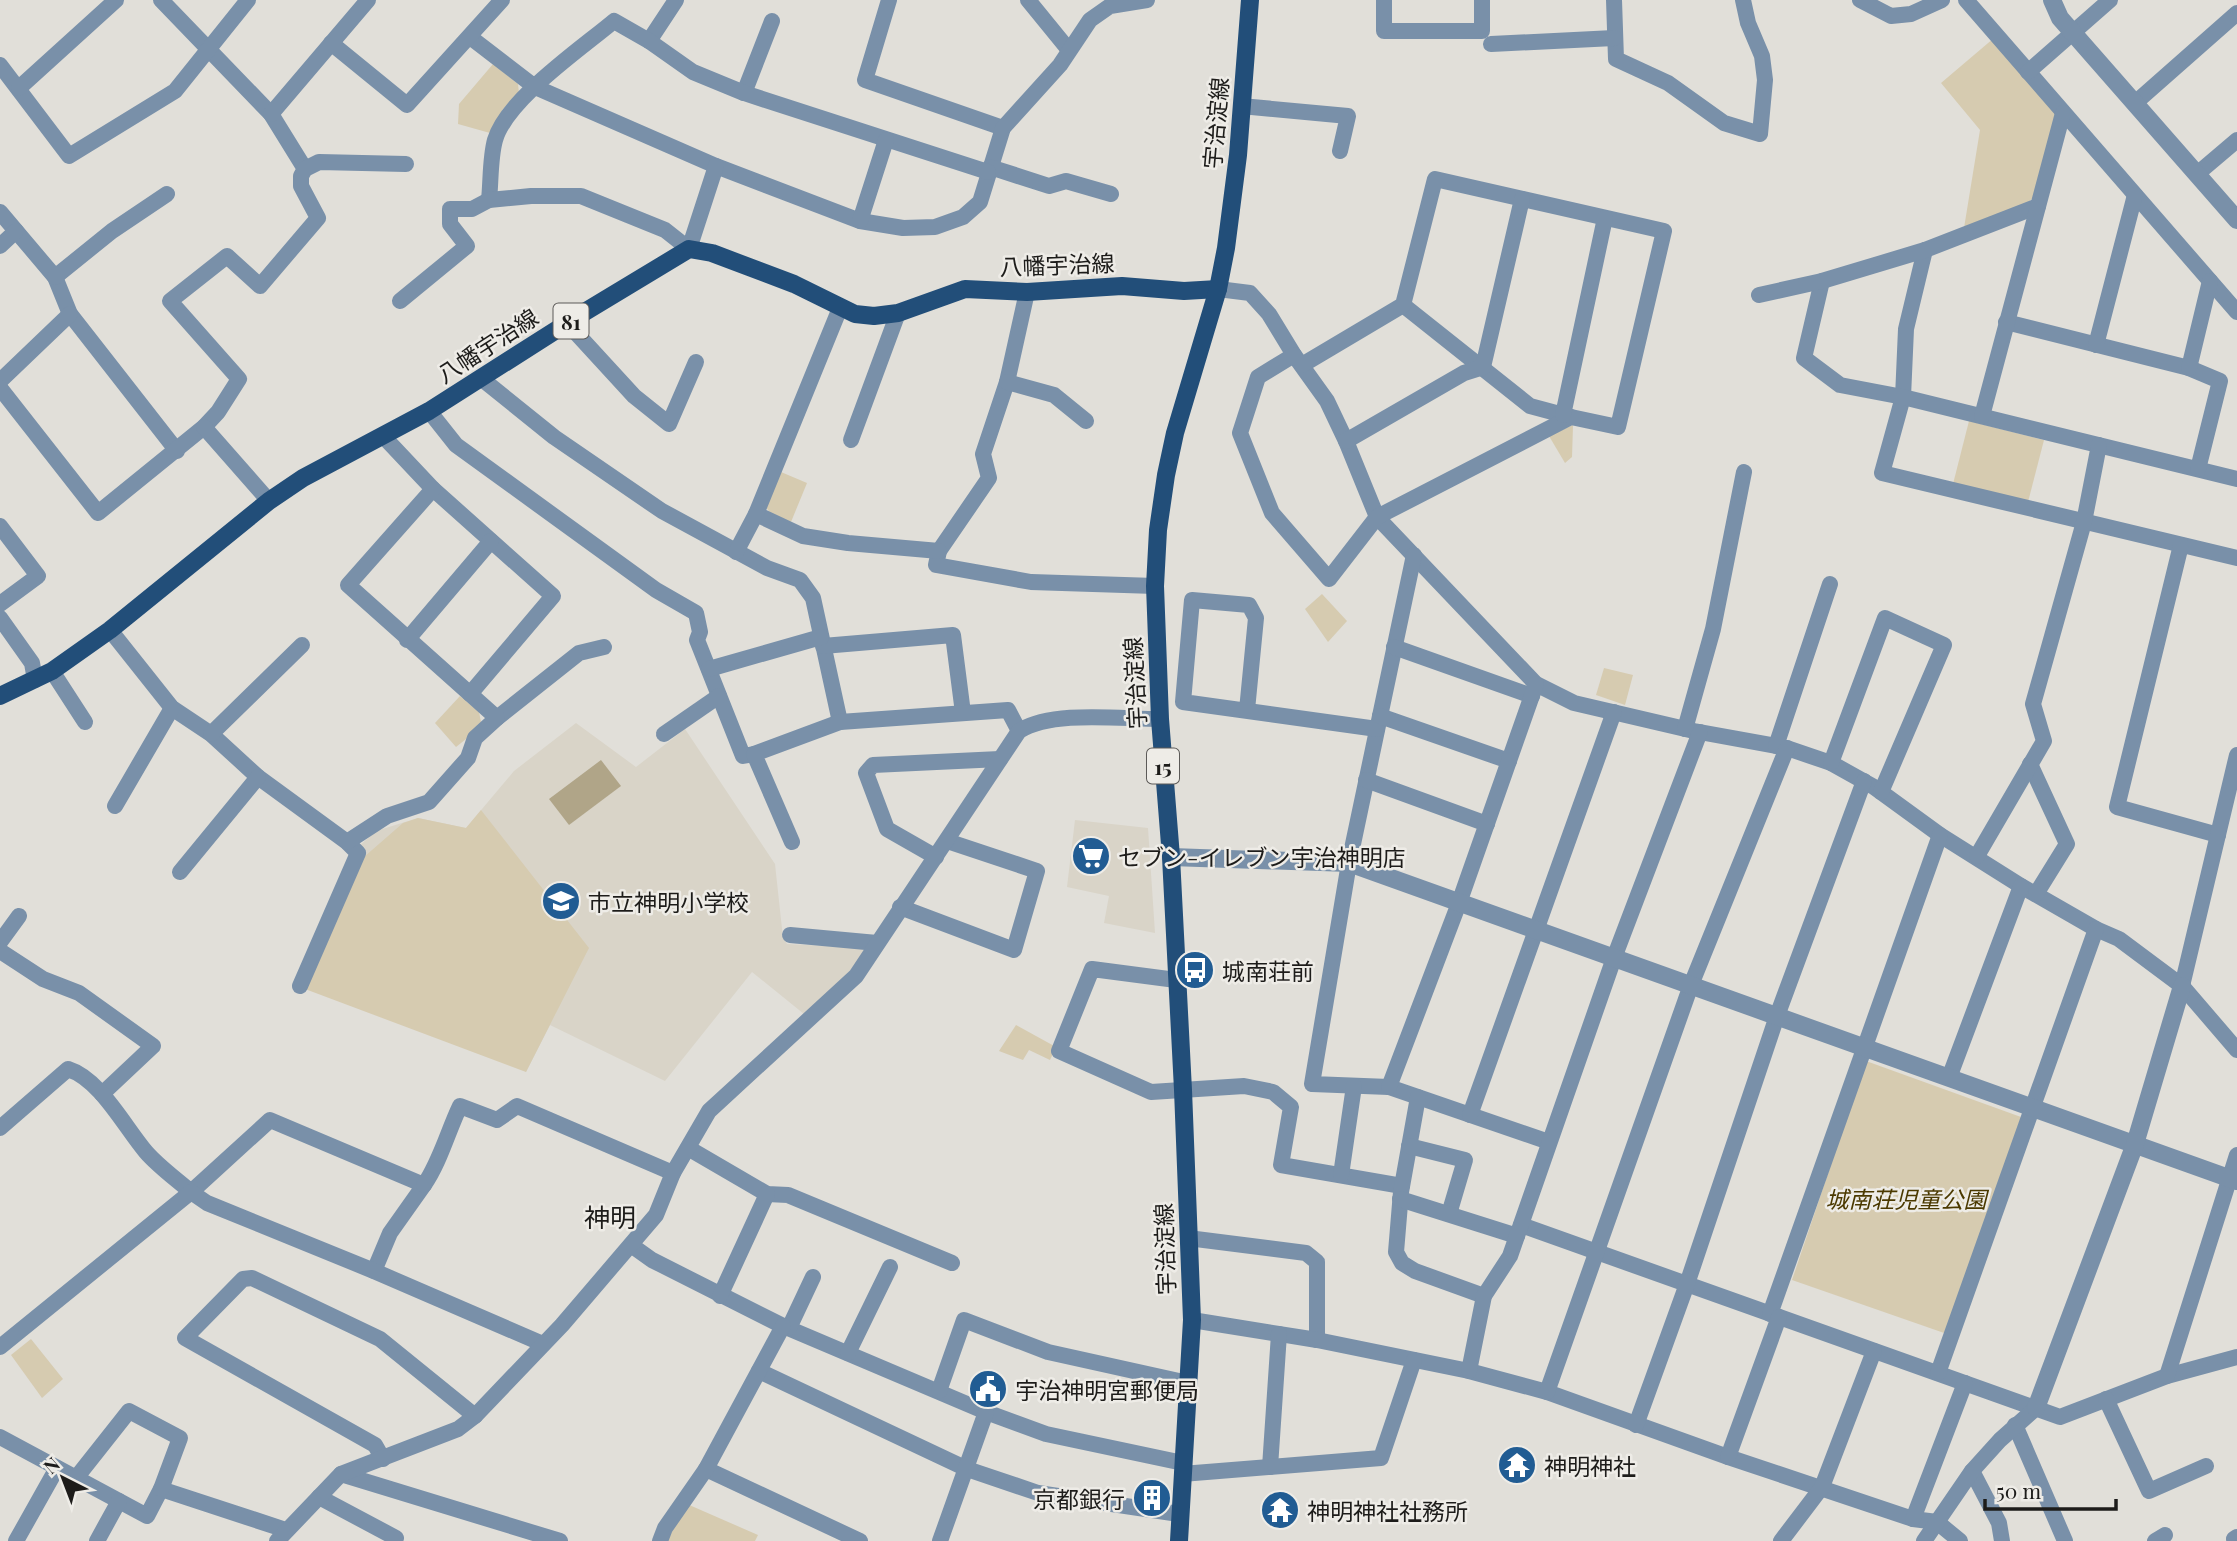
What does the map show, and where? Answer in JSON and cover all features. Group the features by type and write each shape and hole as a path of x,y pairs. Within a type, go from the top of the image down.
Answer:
{"main road":[{"name":"宇治淀線","path":"1179,1541 1192,1320 1183,1090 1171,857 1160,719 1155,586 1158,530 1170,454 1218,289 1235,181 1250,0"},
{"name":"八幡宇治線","path":"0,696 52,671 110,630 269,501 303,478 429,411 689,249 712,253 782,279 855,314 874,316 898,313 965,289 1027,292 1122,286 1184,291 1218,289"}],"street":[{"path":"19,88 116,0"},
{"path":"160,0 271,114 305,169"},
{"path":"0,65 69,156 176,91 248,0"},
{"path":"271,114 368,0"},
{"path":"331,43 407,105 502,0"},
{"path":"649,41 676,0"},
{"path":"889,0 865,80 1003,128"},
{"path":"1028,0 1068,49"},
{"path":"470,37 535,87 716,166 860,221 903,229 935,227 963,216 980,202 1003,128 1060,65 1068,49 1090,20 1110,6 1147,0"},
{"path":"1384,0 1384,31 1482,31 1482,0"},
{"path":"1614,0 1616,60 1668,83 1724,123 1760,134 1765,80 1762,56 1748,23 1743,0"},
{"path":"1860,0 1891,16 1911,14 1942,0"},
{"path":"1966,0 2237,312"},
{"path":"2052,0 2060,18 2237,220"},
{"path":"2028,72 2110,0"},
{"path":"2135,103 2237,13"},
{"path":"489,200 495,140 506,117 535,87 614,21 649,41 693,72 744,93 886,140 989,170 1049,186 1066,181 1111,194"},
{"path":"744,93 772,21"},
{"path":"1491,44 1614,38"},
{"path":"1241,106 1348,116 1340,151"},
{"path":"1982,416 2063,113"},
{"path":"860,221 886,140"},
{"path":"2197,174 2237,140"},
{"path":"0,388 98,513 204,427 218,412 239,379 170,301 227,256 260,286 318,218 301,186 301,176 305,169 319,162 406,164"},
{"path":"400,301 467,247 450,224 450,209 472,209 489,200 531,196 581,196 665,230 689,249 716,166"},
{"path":"1403,305 1530,405 1618,427 1664,231 1435,179 1403,305 1298,360 1258,377 1240,433 1272,513 1329,579 1377,517 1567,416"},
{"path":"55,277 112,231 167,194"},
{"path":"2096,345 2135,195"},
{"path":"1483,367 1522,199"},
{"path":"1759,295 1822,281 1925,250 2038,206"},
{"path":"0,212 55,277 70,314 177,451"},
{"path":"1567,416 1605,219"},
{"path":"0,246 16,231"},
{"path":"1925,250 1906,329 1903,397 1882,473 2237,558"},
{"path":"1822,281 1804,358 1840,385 1903,397 2237,479"},
{"path":"2189,368 2210,281"},
{"path":"1218,289 1250,293 1269,314 1327,401 1377,517 1534,690"},
{"path":"1027,292 1007,382 984,454 989,478 939,551 936,565 1031,582 1155,586"},
{"path":"736,552 756,514 840,308"},
{"path":"851,440 898,313"},
{"path":"0,381 70,314"},
{"path":"2006,322 2189,368 2220,381 2198,469"},
{"path":"567,323 634,396 668,424 696,362"},
{"path":"1346,441 1464,373 1483,367"},
{"path":"482,379 554,437 651,504 767,568 800,580 813,598 840,722"},
{"path":"1007,382 1054,395 1086,421"},
{"path":"429,411 456,444 656,590 696,613 700,632 697,640 743,756 840,722 1008,710 1019,731"},
{"path":"204,427 269,501"},
{"path":"384,437 433,489 553,596 470,694"},
{"path":"1977,856 2044,741 2033,704 2084,522 2099,445"},
{"path":"1469,1371 1484,1296 1510,1256 1693,730 1744,472"},
{"path":"433,489 348,585 497,718"},
{"path":"756,514 803,536 939,551"},
{"path":"0,526 38,576 0,604"},
{"path":"407,640 491,541"},
{"path":"2181,545 2117,807 2218,835"},
{"path":"1414,555 1349,863 1312,1084 1389,1087 1549,1142"},
{"path":"1547,1392 1691,985 1782,747 1830,584"},
{"path":"1183,702 1192,600 1249,605 1256,618 1247,710"},
{"path":"0,618 32,663 35,680"},
{"path":"1831,763 1885,618 1944,645 1881,792"},
{"path":"110,630 172,708 211,734 258,777 347,842 358,853 300,986"},
{"path":"709,670 822,642 953,635 963,713"},
{"path":"211,734 302,645"},
{"path":"347,842 387,816 429,802 468,758 475,738 497,718 579,653 604,647"},
{"path":"1394,647 1574,703 1782,747 1831,763 1881,792 1940,835 2021,886 2096,929 2119,939 2182,986 2237,1050"},
{"path":"52,671 85,722"},
{"path":"1389,1087 1459,903 1534,690"},
{"path":"1160,694 1183,702 1378,722 1510,761"},
{"path":"670,724 719,696"},
{"path":"115,806 172,708"},
{"path":"1470,1115 1614,712"},
{"path":"161,1489 281,1538 341,1474 458,1429 475,1416 543,1344 656,1215 673,1173 709,1111 856,976 1019,731 1031,723 1049,719 1160,719"},
{"path":"754,754 792,842"},
{"path":"1924,1541 1972,1471 2015,1425 2036,1408 2135,1144 2182,986 2237,755"},
{"path":"936,858 887,829 866,773 873,765 1000,759"},
{"path":"2030,764 2067,844 2036,894"},
{"path":"180,873 258,777"},
{"path":"1366,780 1487,824"},
{"path":"1636,1425 1687,1284 1777,1016 1864,781"},
{"path":"1728,1457 1865,1047 1940,835"},
{"path":"900,907 1014,950 1037,871 947,841"},
{"path":"1171,857 1349,863 2233,1180"},
{"path":"1949,1077 2021,886"},
{"path":"0,942 19,916"},
{"path":"1938,1373 2096,929"},
{"path":"790,935 877,943"},
{"path":"0,951 43,979 79,993 153,1046 102,1094"},
{"path":"1176,980 1093,969 1059,1051 1151,1092 1244,1086 1273,1092 1291,1107 1281,1165 1341,1175 1401,1192 1449,1214 1598,1252 2060,1417 2167,1376 2237,1357"},
{"path":"0,1128 68,1069 81,1073 102,1094 147,1154 207,1203 543,1344"},
{"path":"1341,1175 1354,1086"},
{"path":"1418,1097 1401,1192 1396,1252 1402,1263 1415,1271 1484,1296"},
{"path":"374,1272 390,1233 433,1171 460,1106 497,1120 517,1106 673,1173"},
{"path":"0,1347 191,1192 270,1120 424,1185"},
{"path":"1409,1146 1465,1160 1449,1214"},
{"path":"688,1148 767,1194 788,1195 952,1263"},
{"path":"2167,1376 2233,1180 2237,1155"},
{"path":"720,1296 767,1194"},
{"path":"1188,1238 1306,1253 1317,1262 1317,1339"},
{"path":"631,1245 652,1260 720,1296 986,1412 1046,1434 1182,1468 1270,1467 1381,1458 1414,1360"},
{"path":"848,1353 890,1268"},
{"path":"660,1541 665,1528 706,1469 813,1277"},
{"path":"383,1459 375,1445 185,1338 243,1279 253,1278 380,1339 475,1416"},
{"path":"939,1391 964,1320 1048,1352 1188,1383"},
{"path":"1192,1320 1317,1339 1469,1371 1547,1392 1913,1519 1937,1522 1960,1541"},
{"path":"1270,1467 1279,1334"},
{"path":"1781,1541 1822,1487 1874,1351"},
{"path":"759,1371 967,1469 1038,1493 1179,1514"},
{"path":"1913,1519 1965,1383"},
{"path":"2106,1399 2149,1491 2206,1466"},
{"path":"0,1437 57,1468 147,1516 161,1489 180,1438 129,1411 76,1478"},
{"path":"940,1541 986,1412"},
{"path":"2015,1425 2065,1541"},
{"path":"16,1541 57,1468"},
{"path":"706,1469 860,1541"},
{"path":"1972,1471 1999,1523 2002,1541"},
{"path":"341,1474 560,1541"},
{"path":"319,1497 396,1538 393,1541"},
{"path":"97,1541 119,1501"}],"shaded area":[{"name":"市立神明小学校","path":"576,723 636,767 685,729 775,864 783,938 787,944 867,948 850,971 804,1014 752,972 665,1081 550,1025 526,1072 358,847 376,831 418,818 466,828 514,771"},
{"path":"601,760 621,786 569,825 549,799"},
{"path":"1075,820 1148,828 1155,933 1104,923 1109,896 1067,887"}],"green space":[{"path":"1994,38 2059,114 2034,197 2022,208 1964,228 1980,130 1941,83"},
{"path":"493,64 518,84 519,93 503,109 490,133 458,124 459,104"},
{"path":"1969,421 2044,440 2028,502 1953,484"},
{"path":"1573,425 1572,457 1565,463 1549,436"},
{"path":"781,472 807,483 791,522 771,514 765,506"},
{"path":"1322,594 1347,621 1328,642 1305,609"},
{"path":"1604,668 1633,675 1625,705 1596,695"},
{"path":"460,696 479,712 481,722 471,735 456,747 435,723"},
{"path":"481,810 589,948 526,1072 305,989 364,857 403,823 418,818 466,828"},
{"path":"1016,1025 1056,1047 1050,1060 1029,1050 1023,1060 999,1051"},
{"name":"城南荘児童公園","path":"1866,1061 2021,1117 1947,1334 1792,1280"},
{"path":"31,1339 63,1379 42,1398 11,1355"},
{"path":"687,1504 758,1535 755,1541 668,1541 672,1528"}],"place":[{"name":"セブン-イレブン宇治神明店","path":"1091,856"},
{"name":"市立神明小学校","path":"561,901"},
{"name":"城南荘前","path":"1195,970"},
{"name":"宇治神明宮郵便局","path":"988,1389"},
{"name":"神明神社","path":"1517,1465"},
{"name":"京都銀行","path":"1152,1498"},
{"name":"神明神社社務所","path":"1280,1510"}],"district":[{"name":"神明","path":"610,1216"}]}
